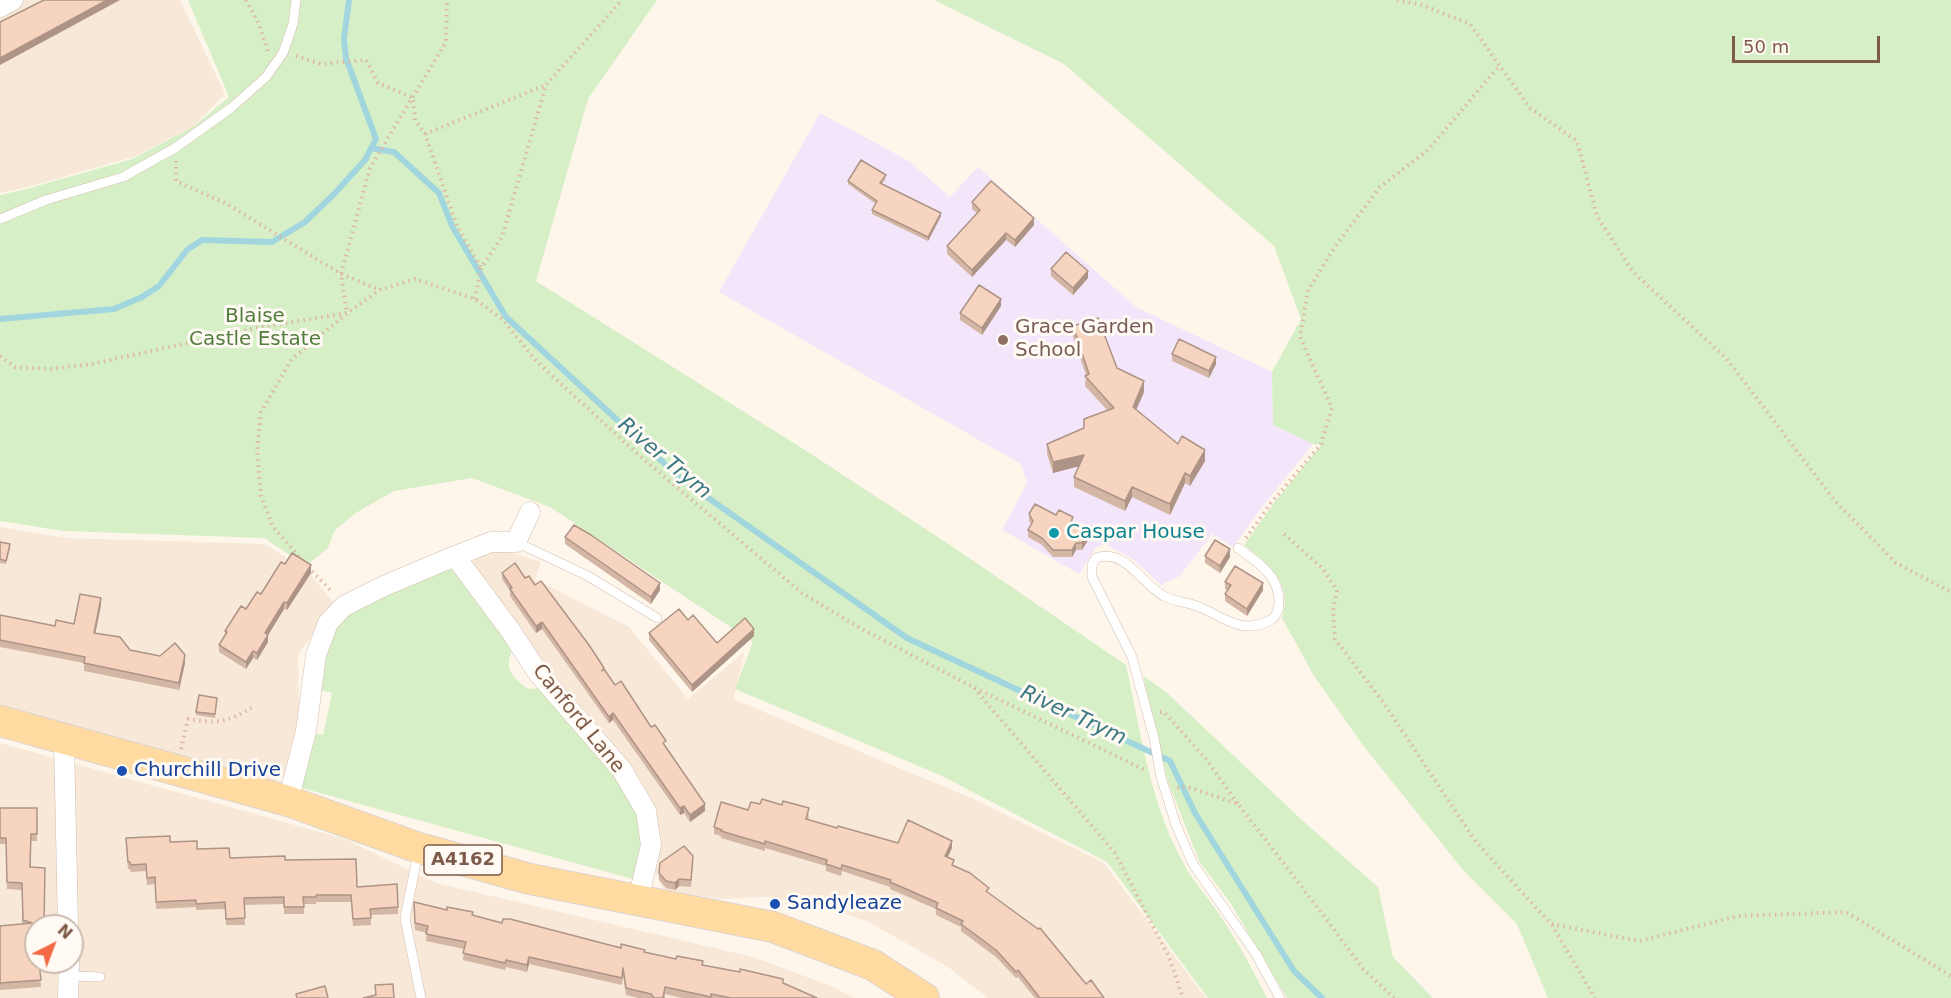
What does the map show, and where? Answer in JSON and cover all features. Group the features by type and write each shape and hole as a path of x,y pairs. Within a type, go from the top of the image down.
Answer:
{"main road":[{"name":"A4162","path":"0,721 288,801 419,848 530,879 773,927 873,965 924,998"}],"street":[{"path":"0,7 13,0"},
{"path":"288,801 306,731 311,683 318,647 328,622 344,606 394,581 491,542 516,542 530,512"},
{"name":"Canford Lane","path":"454,556 510,630 538,673 622,770 645,812 651,845 638,900"},
{"path":"64,739 68,914"},
{"path":"68,998 69,974"}],"lane":[{"path":"0,219 46,200 123,177 175,148 231,108 266,77 283,53 293,24 296,0"},
{"path":"516,542 588,576 657,618"},
{"path":"1238,548 1266,569 1277,586 1279,608 1276,616 1268,622 1253,626 1235,624 1196,605 1164,596 1130,566 1111,555 1096,558 1092,566 1092,577 1132,657 1154,738 1161,777 1176,825 1193,864 1256,954 1280,998"},
{"path":"419,848 405,918 421,998"},
{"path":"84,973 100,977"}],"path":[{"path":"246,0 259,24 268,51 270,70"},
{"path":"347,313 341,274 370,168 446,42 447,0"},
{"path":"475,299 481,268 502,237 546,85 622,0"},
{"path":"1397,0 1422,5 1470,24 1530,108 1577,141 1597,216 1633,272 1726,357 1835,501 1896,563 1951,592"},
{"path":"283,53 321,64 366,60 378,83 413,98"},
{"path":"1238,548 1271,503 1321,444 1332,408 1300,337 1308,290 1337,244 1380,187 1428,150 1500,65"},
{"path":"425,134 546,85"},
{"path":"413,98 415,120 425,134 457,226 481,268"},
{"path":"175,148 176,181 226,204 341,274 380,290"},
{"path":"344,606 273,527 261,496 256,451 261,412 292,359 347,313 380,290 414,279 475,299 503,320 536,361 641,457 802,593 860,628 973,687 1161,777"},
{"path":"0,356 15,367 50,369 92,364 261,327 347,313"},
{"path":"1284,534 1323,570 1337,591 1333,611 1335,639 1383,702 1476,842 1551,924 1595,998"},
{"path":"973,687 1115,853 1169,957 1183,998"},
{"path":"176,770 188,718 224,722 254,706"},
{"path":"1146,709 1164,712 1206,759 1363,969 1394,998"},
{"path":"1188,787 1238,804"},
{"path":"1551,924 1639,941 1738,916 1846,912 1951,976"}],"shaded area":[{"path":"0,0 180,0 225,94 193,127 136,156 0,193"},
{"name":"Grace Garden School","path":"820,113 909,161 950,197 978,167 1136,307 1272,372 1273,425 1313,444 1233,547 1212,534 1180,576 1161,585 1134,560 1106,544 1096,547 1079,574 1002,530 1027,483 1021,464 719,292"},
{"path":"0,527 65,538 264,544 307,570 335,605 298,654 299,721 283,777 275,781 0,706"},
{"path":"499,549 541,562 535,579 629,627 688,699 745,651 733,699 976,800 1104,863 1206,998 988,998 948,967 867,921 822,907 766,897 719,899 663,889 651,862 654,837 467,568 482,551"},
{"path":"0,743 345,839 436,883 753,957 831,986 854,998 0,998"}],"green space":[{"name":"Blaise Castle Estate","path":"188,0 657,0 588,99 536,281 808,452 1126,665 1148,768 1173,843 1189,872 1237,943 1267,998 1208,998 1107,862 940,775 735,689 753,642 550,507 472,478 394,491 356,513 335,530 328,548 306,566 264,538 64,531 0,521 0,195 132,159 193,127 229,97"},
{"path":"934,0 1951,0 1951,998 1548,998 1517,924 1463,870 1365,748 1314,676 1282,618 1285,605 1281,584 1270,567 1244,545 1274,503 1321,445 1313,444 1273,425 1272,372 1301,319 1274,246 1064,64"},
{"path":"452,569 513,649 509,667 514,676 528,689 541,688 615,775 637,815 641,842 633,879 298,787 312,733 323,735 332,693 321,690 323,674 328,647 338,623 347,612 374,594 406,581"},
{"path":"1143,676 1165,691 1302,820 1378,887 1393,957 1433,998 1287,998 1231,904 1199,861 1168,782"}],"building":[{"path":"44,0 107,0 0,58 0,22"},
{"path":"861,160 886,175 880,183 941,213 928,237 872,210 877,201 848,181"},
{"path":"991,181 1034,218 1015,240 1006,233 972,270 947,246 980,210 972,202"},
{"path":"1066,252 1088,271 1073,288 1051,269"},
{"path":"979,285 1001,299 982,328 960,313"},
{"path":"1098,318 1117,368 1144,381 1133,407 1178,444 1182,436 1205,450 1190,476 1185,473 1170,504 1132,487 1125,501 1074,477 1084,455 1053,462 1047,444 1084,428 1084,419 1114,408 1085,376 1089,374 1073,326"},
{"path":"1179,339 1216,357 1209,371 1172,354"},
{"name":"Caspar House","path":"1035,504 1056,515 1059,510 1073,517 1071,522 1088,533 1082,543 1076,543 1072,550 1053,550 1042,538 1028,530 1033,521 1029,514"},
{"path":"574,525 660,583 651,597 565,537"},
{"path":"1215,540 1230,549 1220,566 1205,556"},
{"path":"0,542 10,544 6,561 0,559"},
{"path":"292,553 311,565 287,603 284,602 265,633 268,635 257,653 253,651 246,662 219,645 241,606 246,609 257,592 261,594 281,562 285,564"},
{"path":"515,563 525,578 529,576 535,585 541,581 589,645 604,668 602,671 604,669 615,685 621,681 651,727 655,725 666,741 663,743 705,804 690,815 684,806 680,808 613,713 609,717 542,622 536,626 510,589 512,588 502,573"},
{"path":"1235,566 1263,583 1247,609 1225,594 1231,585 1225,582"},
{"path":"80,594 101,598 94,633 120,637 130,650 160,656 175,643 185,655 179,683 84,663 85,657 0,640 0,615 55,626 56,620 74,624"},
{"path":"679,609 688,620 693,615 717,643 745,618 754,629 692,685 649,633"},
{"path":"199,695 217,698 215,714 196,712"},
{"path":"762,799 782,805 783,801 809,808 806,819 898,843 908,820 952,841 945,856 954,860 952,865 970,873 989,888 986,891 1038,929 1040,928 1086,984 1091,980 1104,998 1040,998 1018,970 1016,972 996,950 961,924 963,921 936,908 938,903 890,882 891,880 842,865 841,869 826,864 827,860 765,841 765,844 714,827 721,802 748,810 751,802 760,804"},
{"path":"0,808 37,808 37,834 31,834 30,867 45,868 44,914 24,914 23,920 22,883 7,882 6,838 0,838"},
{"path":"170,836 170,842 197,841 197,849 229,848 230,858 285,856 285,860 356,859 357,887 397,884 398,907 370,909 371,918 353,919 351,895 303,897 304,907 284,907 284,897 244,898 245,918 226,919 225,902 196,904 196,900 156,902 155,877 147,878 146,864 131,865 128,862 126,838"},
{"path":"684,846 693,856 691,880 679,879 675,883 666,881 659,873 660,863"},
{"path":"414,902 447,910 447,907 473,912 472,915 502,923 503,919 510,919 621,948 621,944 676,959 677,956 703,961 702,965 740,972 740,969 783,979 783,983 817,998 731,998 711,994 711,997 665,987 663,998 654,998 651,994 626,988 623,968 622,978 529,957 527,965 506,960 505,963 463,953 466,942 426,934 428,926 415,923"},
{"path":"24,924 24,974 40,974 41,980 0,983 0,926"},
{"path":"393,984 394,998 363,998 376,995 375,985"},
{"path":"325,986 328,998 297,998 296,994"}],"waterway":[{"name":"River Trym","path":"0,319 114,309 142,297 159,286 187,250 202,240 272,242 305,222 365,160 376,139 346,58 344,39 349,0"},
{"name":"River Trym","path":"371,148 394,152 439,193 452,226 506,317 680,478 907,638 1170,761 1195,813 1294,971 1322,998"}],"place":[{"name":"Grace Garden School","path":"1003,340"},
{"name":"Caspar House","path":"1054,533"},
{"name":"Churchill Drive","path":"122,771"},
{"name":"Sandyleaze","path":"775,904"}]}
